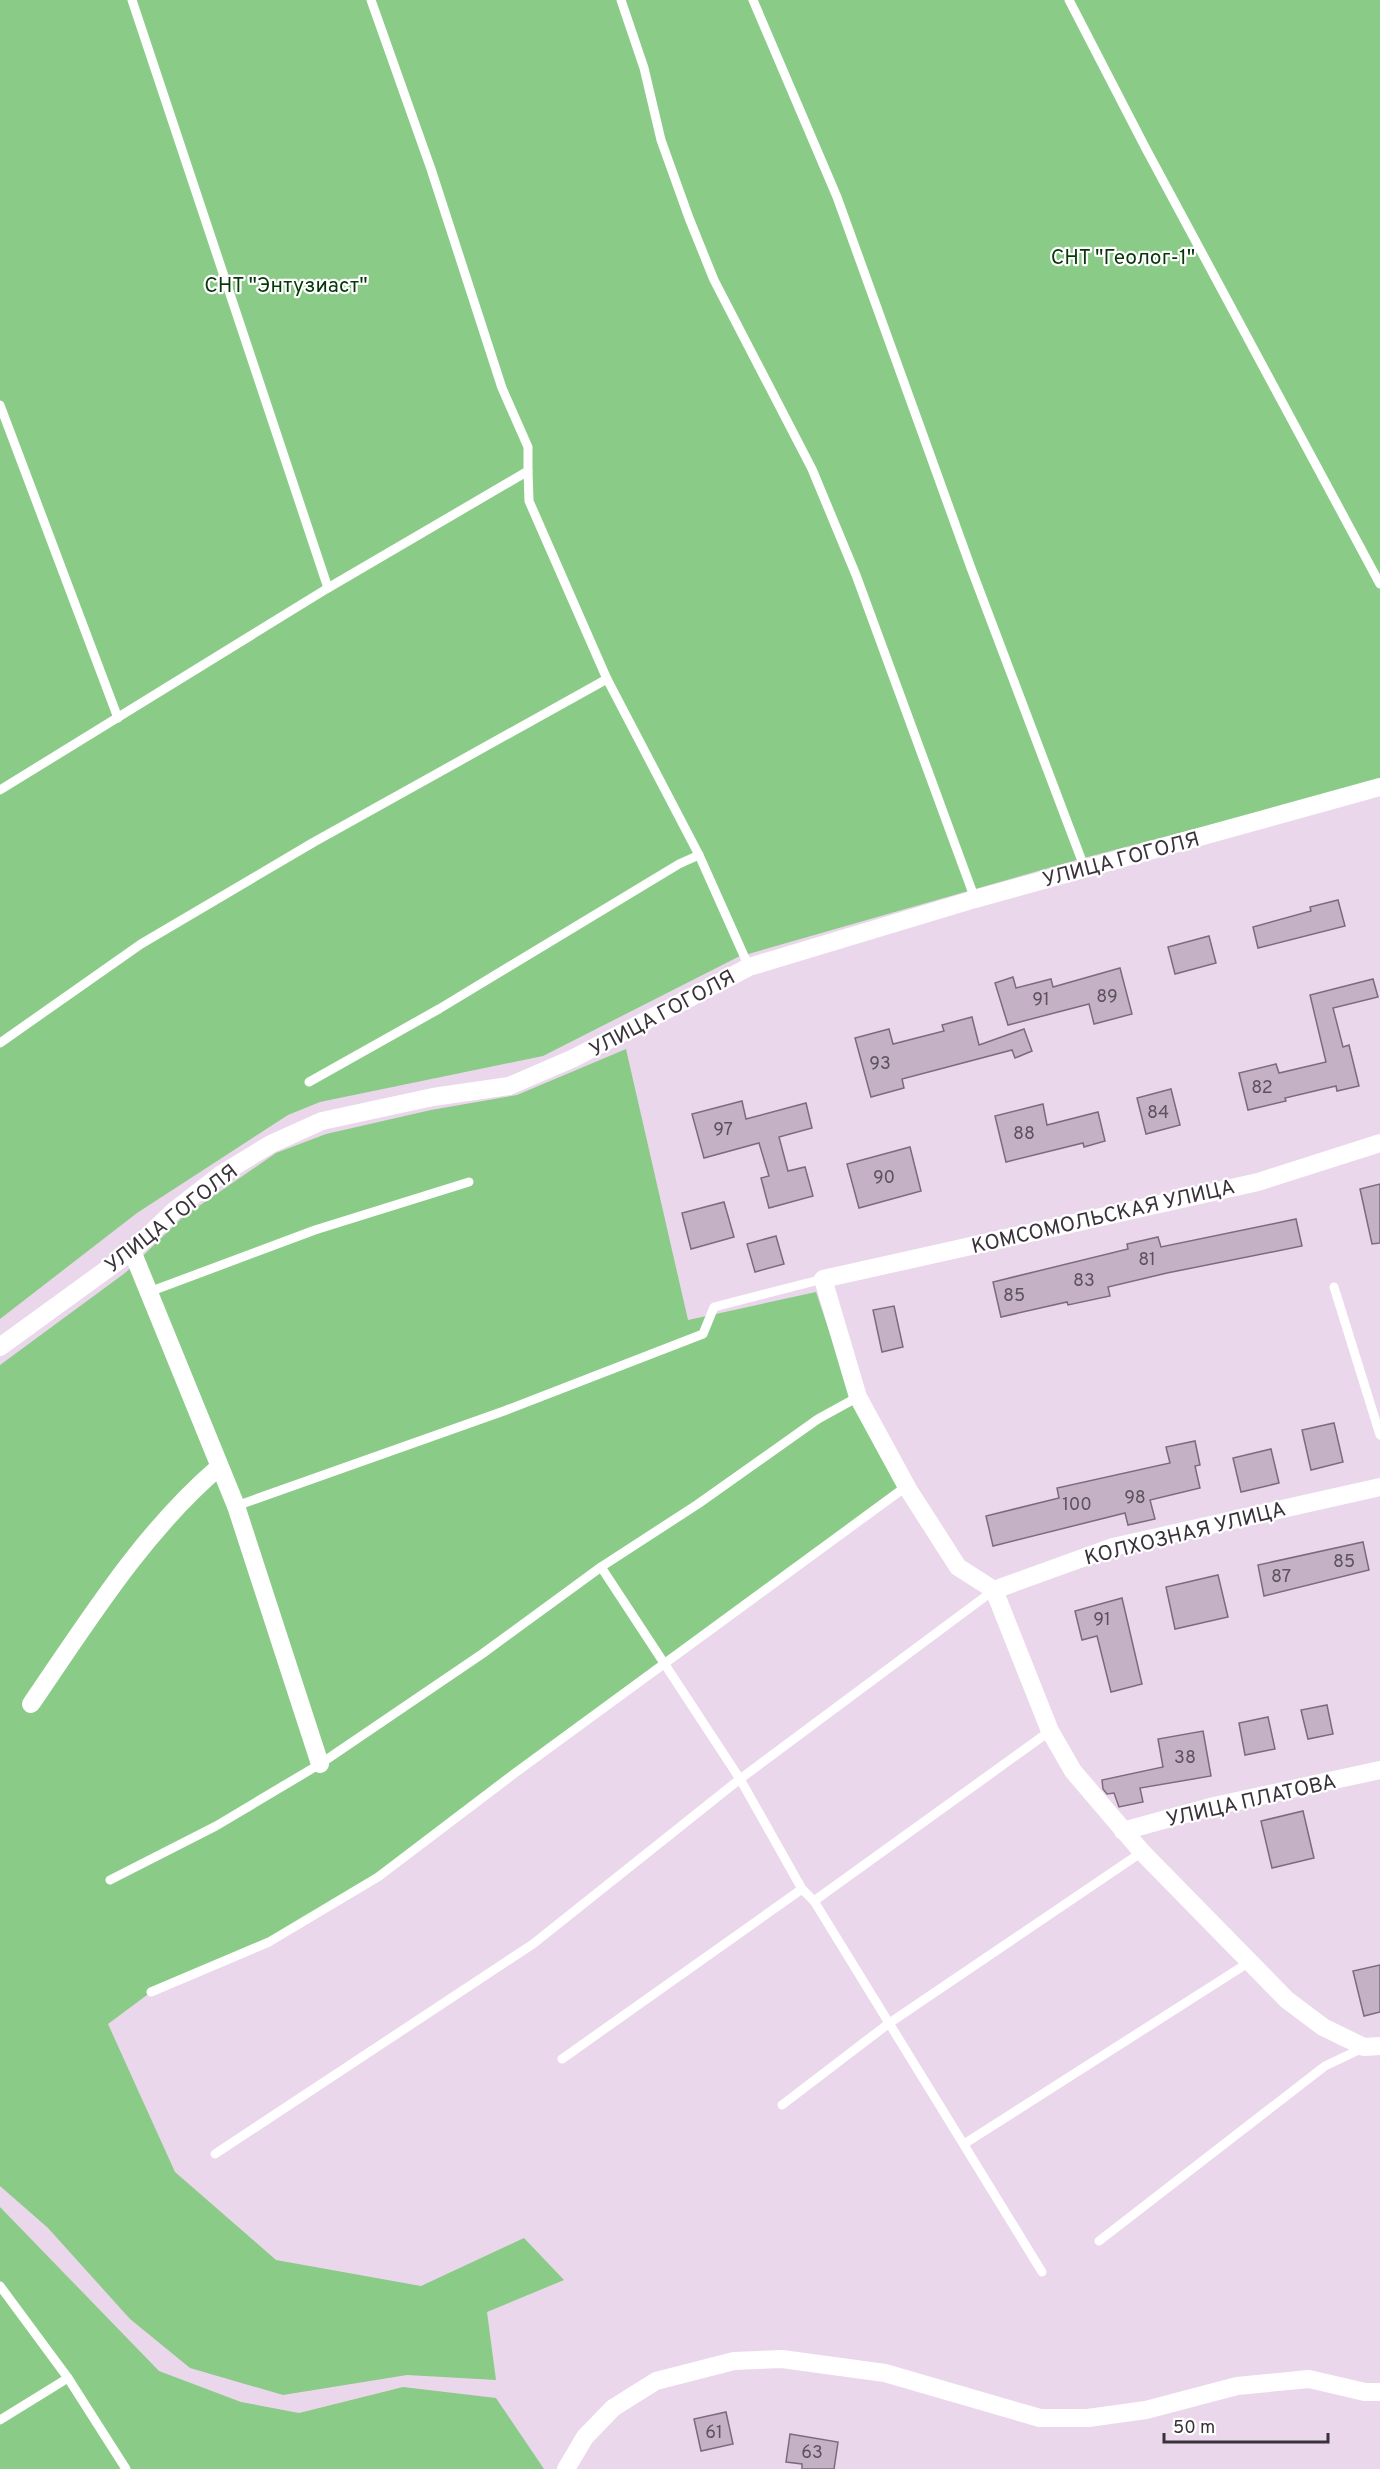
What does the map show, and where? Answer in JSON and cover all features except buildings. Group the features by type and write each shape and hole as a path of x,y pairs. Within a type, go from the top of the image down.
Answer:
{"street":[{"name":"УЛИЦА ГОГОЛЯ","path":"0,1347 132,1251 175,1210 220,1175 271,1144 322,1121 433,1097 509,1086 574,1058 749,967 975,898 1380,787"},
{"name":"КОМСОМОЛЬСКАЯ УЛИЦА","path":"822,1279 1258,1182 1380,1143"},
{"path":"132,1251 236,1506 320,1764"},
{"path":"822,1279 858,1397 908,1489 958,1568 994,1590 1050,1731 1073,1771 1142,1852 1287,2000 1323,2027 1372,2047"},
{"path":"31,1704 118,1576 202,1482 219,1467"},
{"name":"КОЛХОЗНАЯ УЛИЦА","path":"994,1590 1113,1547 1380,1487"},
{"name":"УЛИЦА ПЛАТОВА","path":"1123,1831 1214,1806 1380,1770"},
{"path":"566,2469 585,2437 613,2408 656,2381 734,2361 782,2359 885,2373 1040,2418 1088,2418 1146,2410 1237,2386 1309,2379 1365,2392 1380,2392"}],"lane":[{"path":"132,0 328,588"},
{"path":"371,0 431,169 502,388 528,447 529,501 607,679 699,855 749,967"},
{"path":"621,0 644,68 661,140 689,218 714,280 812,469 856,575 975,898"},
{"path":"753,0 837,197 971,568 1085,869"},
{"path":"1069,0 1145,147 1380,584"},
{"path":"0,405 118,718"},
{"path":"0,790 328,588 528,471"},
{"path":"0,1042 141,944 314,842 607,679"},
{"path":"309,1082 439,1009 679,864 699,855"},
{"path":"149,1292 315,1230 470,1182"},
{"path":"236,1506 504,1411 703,1334 714,1306 822,1279"},
{"path":"1334,1287 1380,1435"},
{"path":"110,1880 216,1826 320,1764 463,1667 601,1567 698,1504 818,1419 858,1397"},
{"path":"151,1992 269,1942 378,1877 663,1664 900,1491"},
{"path":"601,1567 740,1779 802,1889 814,1901 888,2025 1042,2272"},
{"path":"215,2154 533,1944 740,1779 994,1590"},
{"path":"814,1901 1050,1731"},
{"path":"782,2105 888,2025 1142,1852"},
{"path":"562,2059 802,1889"},
{"path":"964,2144 1251,1961"},
{"path":"1099,2241 1325,2066 1372,2047"},
{"path":"0,2286 68,2378 126,2469"},
{"path":"0,2420 68,2378"}],"green space":[{"path":"0,0 1380,0 1380,780 1080,859 738,957 543,1056 320,1102 288,1115 137,1213 0,1319"},
{"path":"626,1049 688,1320 816,1292 854,1405 900,1491 378,1877 269,1942 151,1992 108,2024 175,2172 276,2260 421,2286 524,2238 564,2280 487,2312 496,2380 407,2375 283,2395 190,2368 130,2319 48,2228 0,2186 0,1365 125,1273 183,1217 276,1153 326,1134 431,1110 517,1095"},
{"path":"0,2207 159,2371 241,2402 299,2413 403,2387 496,2398 544,2469 0,2469"}],"park label":[{"name":"СНТ \"Геолог-1\"","path":"1123,257"},
{"name":"СНТ \"Энтузиаст\"","path":"286,285"}]}
